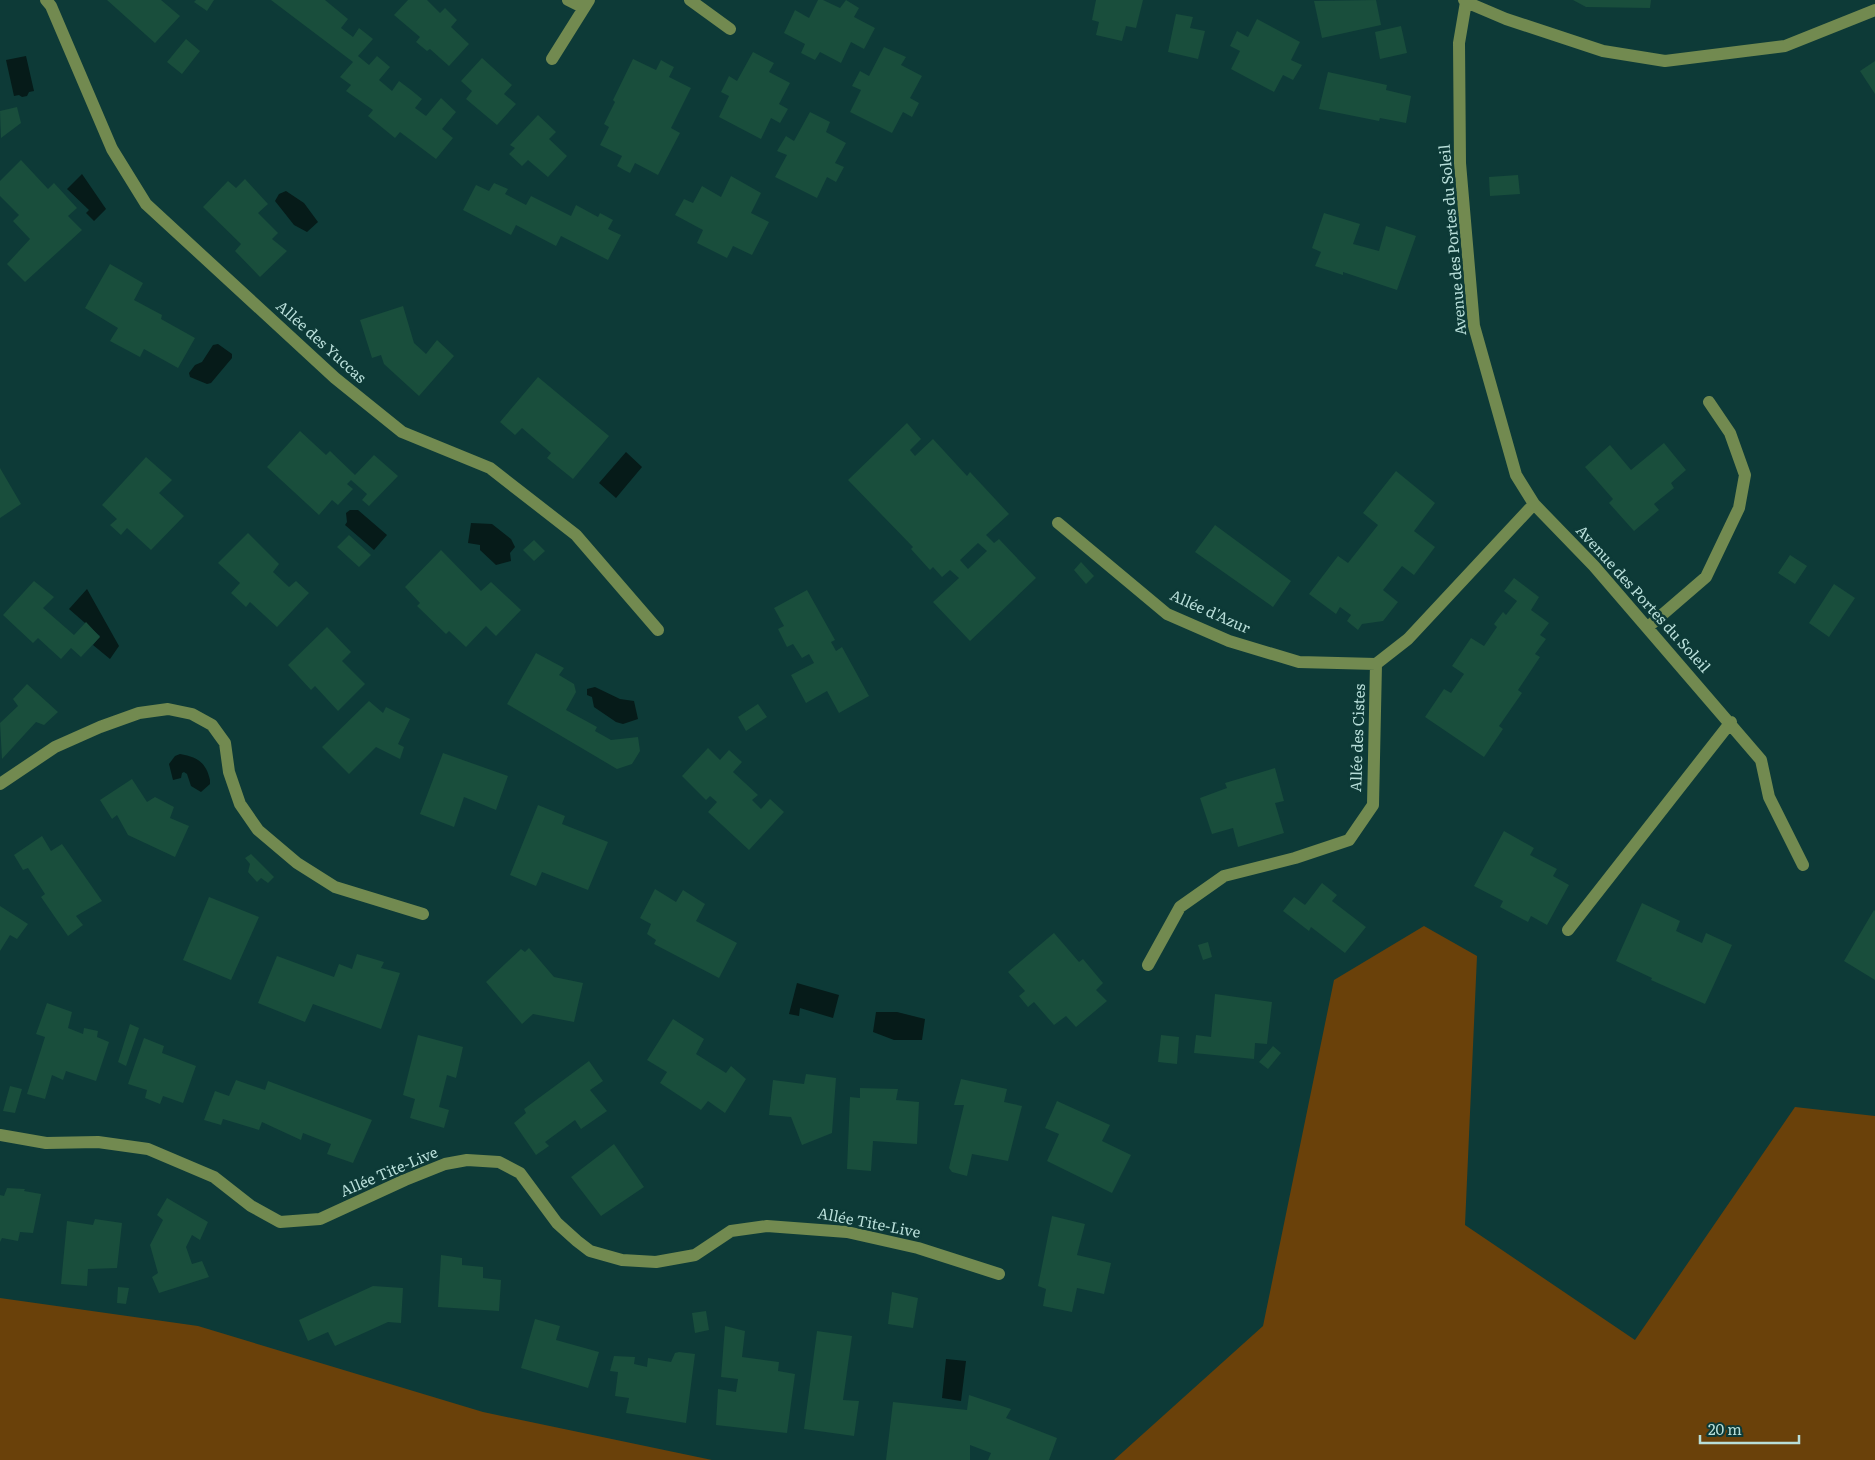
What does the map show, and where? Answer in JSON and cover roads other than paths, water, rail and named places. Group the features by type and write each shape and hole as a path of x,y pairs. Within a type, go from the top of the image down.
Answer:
{"street":[{"name":"Allée des Yuccas","path":"46,0 51,6 112,149 146,204 335,378 402,432 490,468 576,535 658,630"},
{"path":"552,59 586,4 568,0"},
{"path":"690,0 730,29"},
{"path":"1465,1 1506,19 1603,51 1665,60 1785,46 1875,10"},
{"name":"Avenue des Portes du Soleil","path":"1465,1 1459,43 1460,163 1474,326 1516,475 1534,504 1594,566 1731,722 1761,760 1769,797 1802,865"},
{"path":"1648,627 1706,577 1739,508 1745,475 1730,434 1709,402"},
{"name":"Allée des Cistes","path":"1148,965 1180,907 1224,876 1295,858 1349,840 1373,805 1376,664 1408,639 1534,504"},
{"name":"Allée d'Azur","path":"1058,523 1167,614 1229,641 1299,662 1376,664"},
{"path":"0,784 55,747 100,727 139,713 168,709 192,714 212,725 225,743 229,772 240,804 258,830 297,863 335,887 423,914"},
{"path":"1568,930 1731,722"},
{"name":"Allée Tite-Live","path":"0,1135 46,1143 98,1142 148,1149 214,1176 251,1206 280,1222 320,1219 405,1180 446,1164 467,1160 499,1162 520,1173 556,1223 577,1241 590,1251 622,1260 656,1262 694,1255 731,1232 767,1226 847,1232 918,1248 1000,1274"}],"water":[{"path":"26,56 34,91 29,92 27,96 14,96 6,60"},
{"path":"82,174 106,209 94,221 86,213 89,210 67,189"},
{"path":"286,191 304,203 318,222 307,232 294,225 275,201 279,194"},
{"path":"218,344 232,354 232,358 211,383 207,384 190,377 189,373 195,365 202,362 213,345"},
{"path":"626,452 642,467 616,498 599,483"},
{"path":"350,510 358,510 387,535 374,550 345,525 347,522 346,513"},
{"path":"471,523 492,524 511,539 515,547 510,553 511,561 496,565 480,550 480,545 468,543"},
{"path":"87,589 119,646 110,659 93,645 100,636 69,609"},
{"path":"595,687 620,699 634,701 638,719 623,724 616,722 594,707 592,697 587,695 587,689"},
{"path":"180,754 200,761 206,769 210,784 201,792 191,786 187,774 184,772 181,778 173,780 169,764 175,756"},
{"path":"797,983 839,995 833,1018 800,1008 799,1016 789,1014"},
{"path":"876,1012 897,1012 925,1019 922,1040 894,1040 873,1032"},
{"path":"946,1359 966,1361 961,1401 942,1398"}]}
